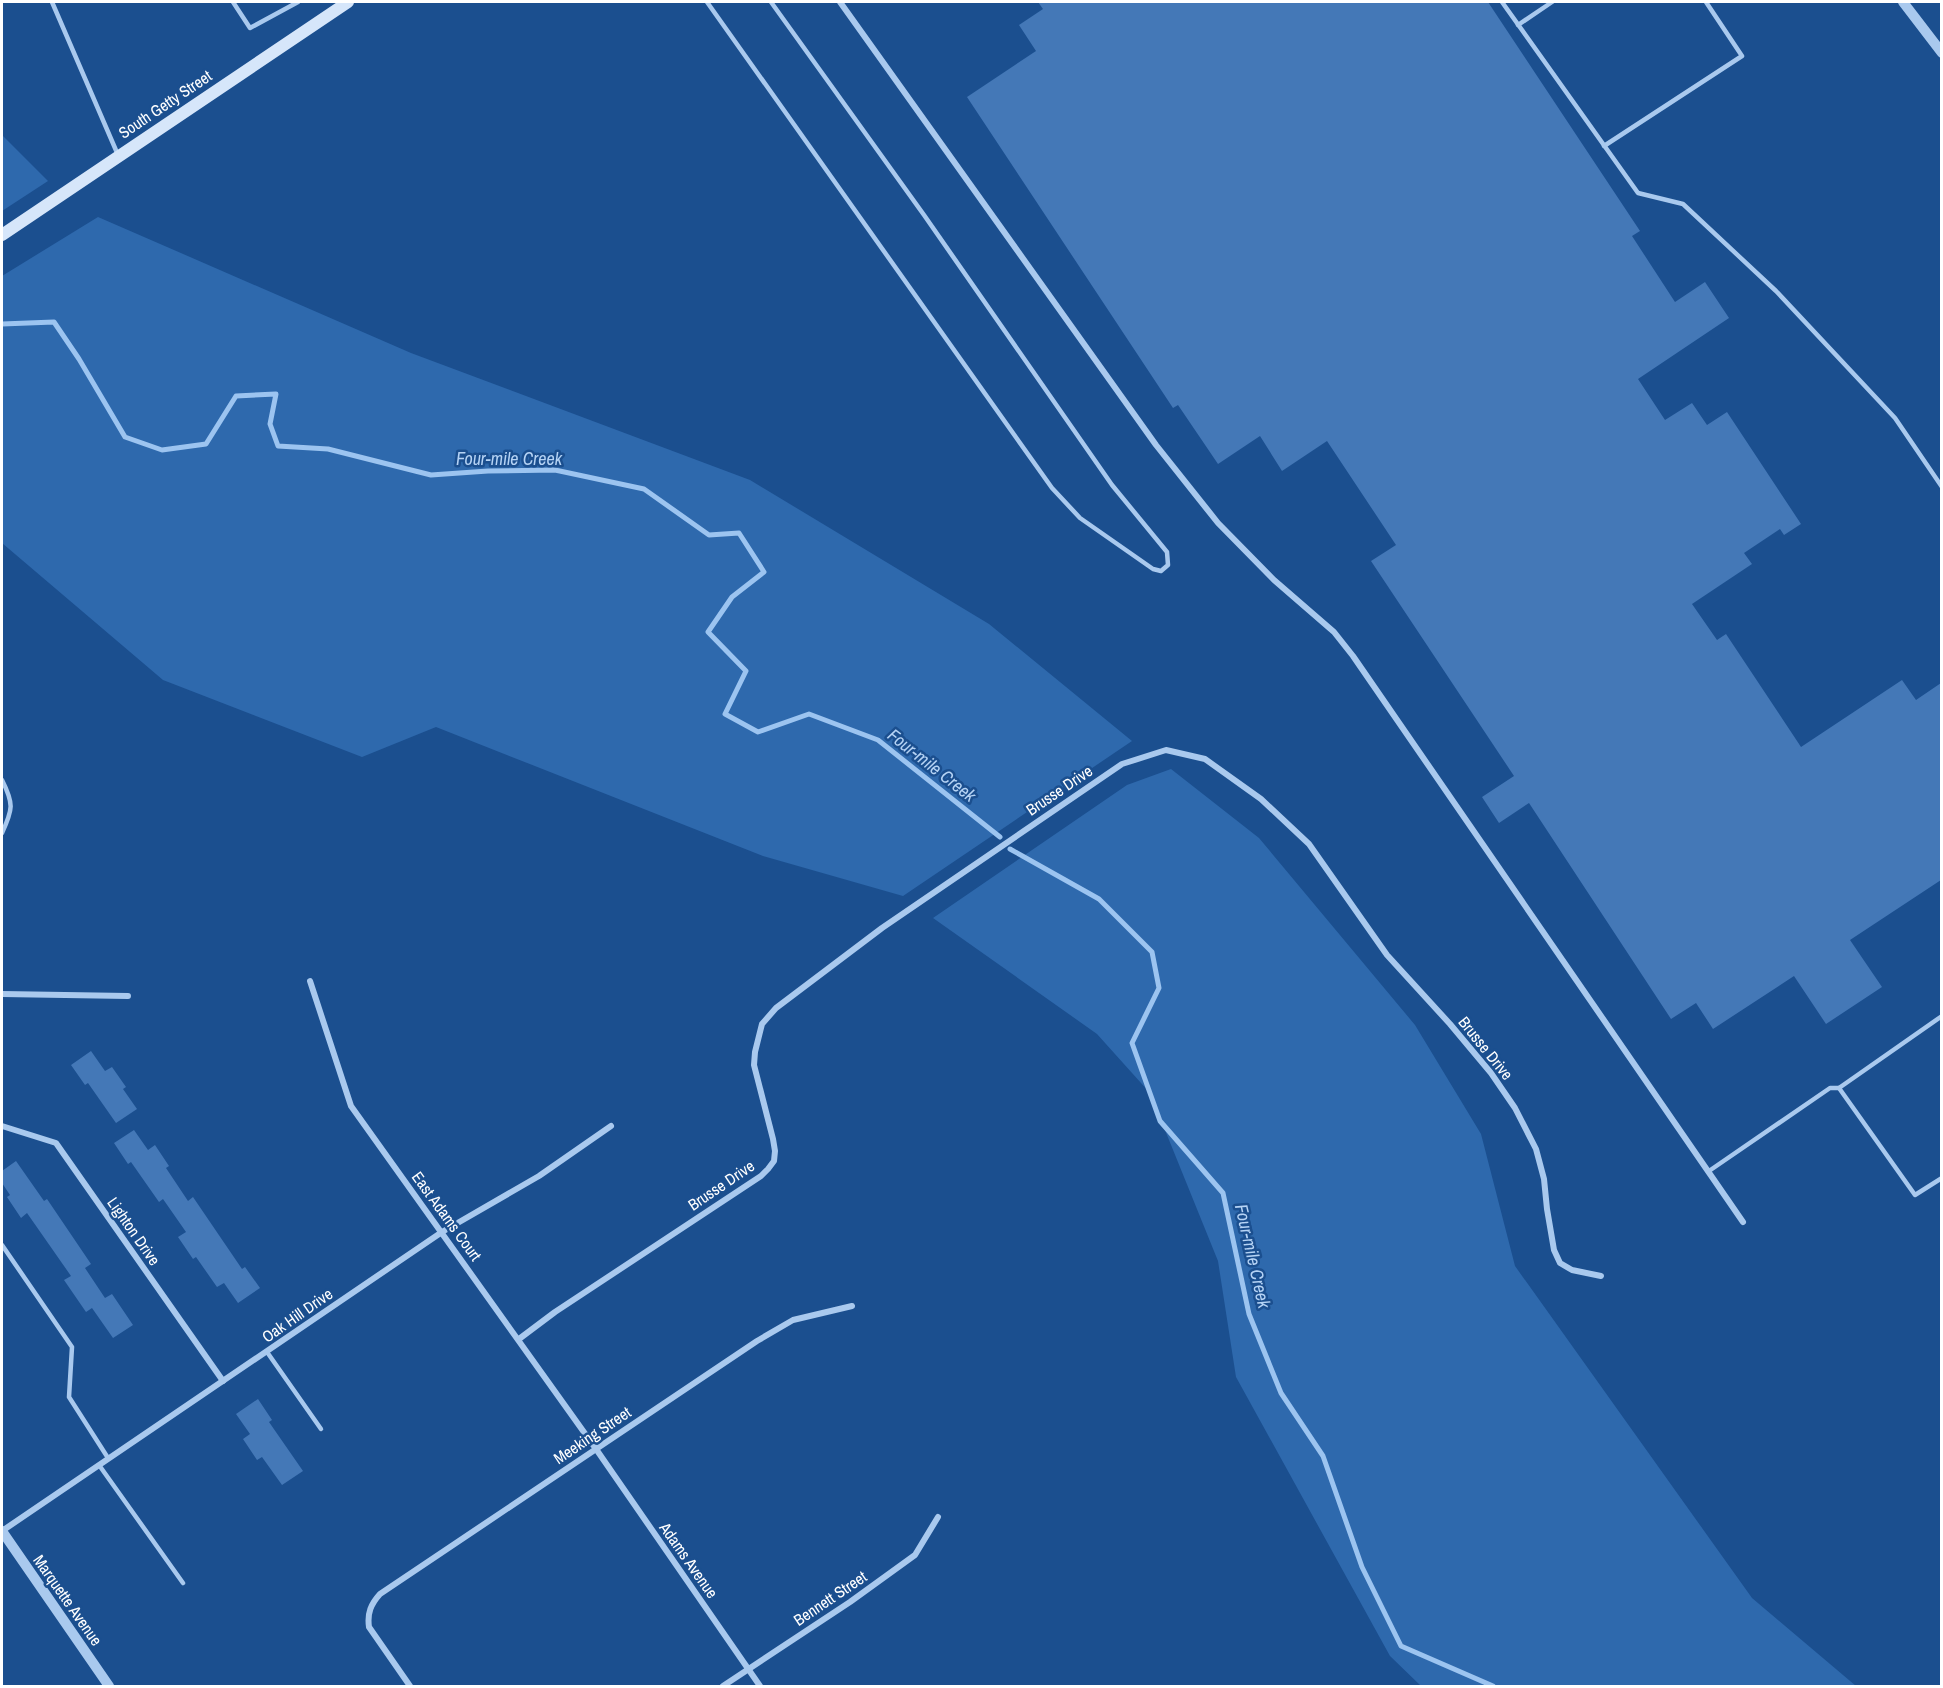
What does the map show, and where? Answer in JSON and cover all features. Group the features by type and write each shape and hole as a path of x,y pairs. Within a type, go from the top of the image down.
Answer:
{"main road":[{"name":"South Getty Street","path":"2,235 348,2"}],"street":[{"path":"840,2 1156,445 1218,523 1274,580 1334,632 1353,656 1743,1222"},
{"path":"1903,2 1941,53"},
{"name":"Brusse Drive","path":"519,1339 555,1312 751,1183 768,1169 774,1161 773,1139 754,1065 762,1024 776,1008 882,928 1122,764 1166,750 1205,759 1261,799 1310,844 1387,956 1491,1073 1515,1108 1536,1149 1544,1179 1546,1209 1554,1250 1560,1263 1572,1270 1601,1276"},
{"name":"East Adams Court","path":"310,981 351,1106 596,1449"},
{"path":"2,994 128,996"},
{"name":"Lighton Drive","path":"2,1126 56,1143 224,1381"},
{"name":"Oak Hill Drive","path":"2,1532 442,1232 539,1176 611,1126"},
{"name":"Meeking Street","path":"410,1686 369,1627 370,1610 380,1594 757,1341 793,1320 852,1306"},
{"name":"Adams Avenue","path":"596,1449 760,1686"},
{"name":"Bennett Street","path":"723,1686 915,1556 938,1517"},
{"name":"Marquette Avenue","path":"2,1532 110,1686"}],"lane":[{"path":"52,2 118,155"},
{"path":"233,2 250,28 298,2"},
{"path":"707,2 1052,488 1080,518 1153,569 1161,571 1168,565 1167,552 1112,485 924,215 771,2"},
{"path":"1502,2 1638,193 1683,204 1776,291 1895,418 1941,487"},
{"path":"1518,25 1552,2"},
{"path":"1604,146 1742,56 1706,2"},
{"path":"2,780 11,800 9,818 2,833"},
{"path":"1709,1171 1830,1088 1839,1088 1941,1016"},
{"path":"1839,1088 1915,1195 1941,1178"},
{"path":"2,1245 72,1347 69,1397 108,1458"},
{"path":"267,1352 321,1429"},
{"path":"99,1465 183,1583"}],"shaded area":[{"path":"2,135 48,181 2,211"},
{"path":"98,217 411,353 750,480 989,624 1132,741 903,896 763,856 436,727 362,757 163,680 2,543 2,276"},
{"path":"1171,769 1259,838 1415,1025 1481,1134 1515,1266 1752,1598 1856,1686 1421,1686 1390,1656 1236,1377 1218,1261 1150,1093 1097,1034 933,918 1127,785"}],"building":[{"path":"1038,2 1488,2 1640,231 1632,236 1675,302 1705,282 1729,318 1638,379 1665,420 1692,403 1707,425 1727,412 1801,524 1784,535 1780,529 1744,553 1752,564 1692,604 1717,640 1726,634 1801,747 1902,680 1916,700 1941,683 1941,880 1850,940 1882,987 1826,1024 1794,976 1713,1029 1696,1003 1671,1019 1529,803 1499,823 1482,797 1514,776 1371,561 1396,545 1327,441 1282,471 1260,436 1218,464 1178,405 1173,408 967,97 1036,51 1019,25 1043,9"},
{"path":"91,1051 105,1071 112,1067 126,1087 123,1089 137,1109 116,1123 88,1083 85,1085 71,1065"},
{"path":"134,1130 148,1150 155,1145 169,1166 166,1168 188,1201 193,1197 242,1269 245,1267 260,1288 238,1303 224,1283 217,1287 196,1257 193,1259 178,1237 186,1232 163,1199 159,1202 131,1162 128,1164 114,1143"},
{"path":"16,1161 44,1201 47,1199 91,1264 85,1268 105,1298 112,1294 133,1325 113,1338 92,1308 86,1312 64,1280 71,1276 27,1213 21,1218 7,1197 10,1195 2,1183 2,1171"},
{"path":"258,1399 272,1420 269,1422 303,1471 282,1485 262,1457 257,1460 243,1439 250,1434 236,1414"}],"waterway":[{"name":"Four-mile Creek","path":"2,324 54,322 79,359 125,437 162,450 206,444 236,396 276,394 270,424 278,446 328,449 431,475 555,470 644,489 709,535 739,533 764,572 732,597 708,632 746,671 725,714 758,732 809,714 878,740 1000,837"},
{"name":"Four-mile Creek","path":"1010,849 1099,899 1152,952 1159,988 1132,1043 1160,1121 1223,1193 1249,1314 1281,1393 1323,1456 1362,1567 1401,1646 1493,1686"}]}
